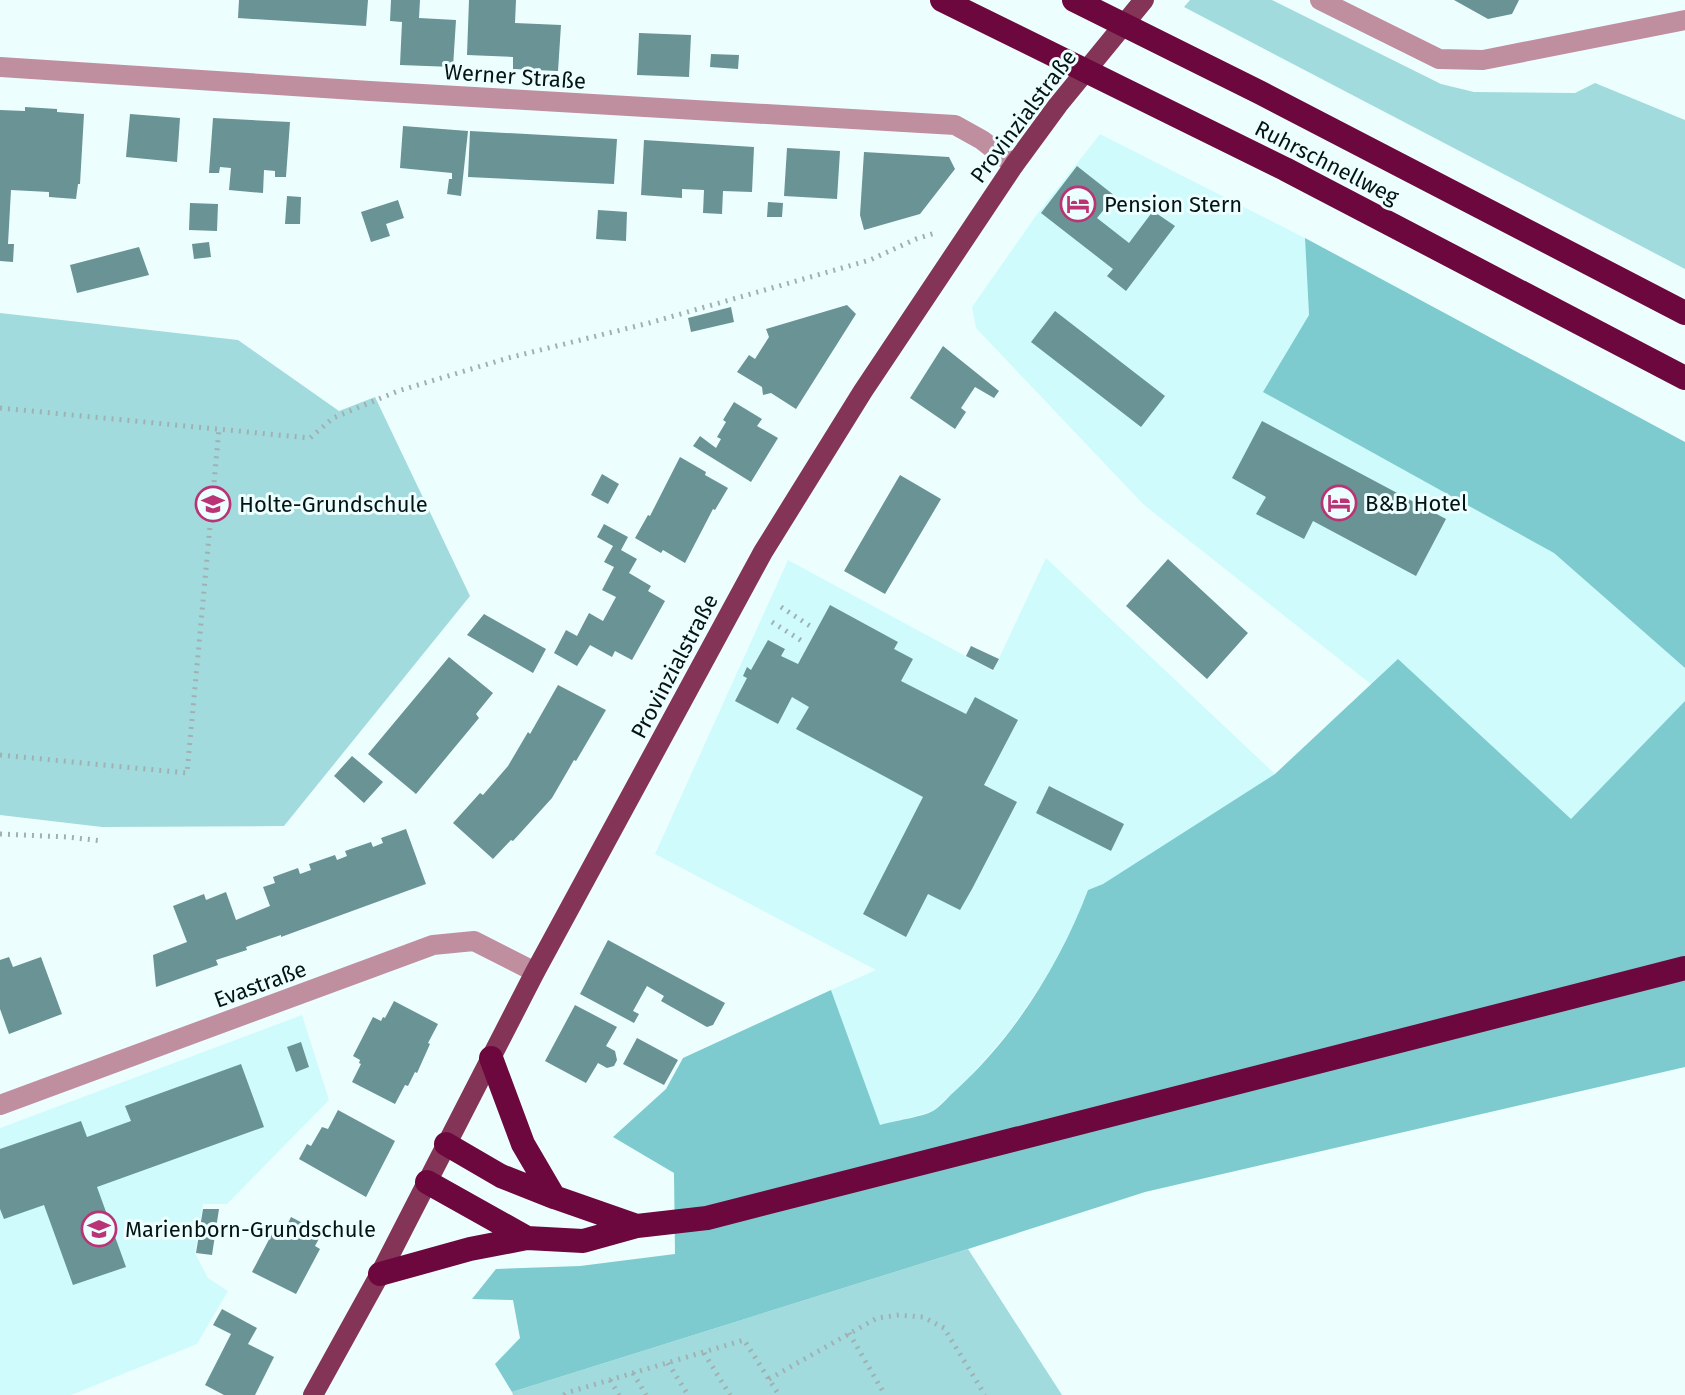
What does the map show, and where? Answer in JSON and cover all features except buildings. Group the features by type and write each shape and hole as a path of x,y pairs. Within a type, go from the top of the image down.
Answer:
{"highway":[{"name":"Ruhrschnellweg","path":"942,0 1285,169 1685,381"},
{"name":"Ruhrschnellweg","path":"1074,0 1275,100 1685,313"},
{"path":"380,1274 470,1249 527,1238 583,1241 637,1226 707,1218 1685,968"},
{"path":"491,1058 523,1144 554,1197"},
{"path":"446,1144 501,1176 637,1226"},
{"path":"427,1182 527,1238"}],"main road":[{"name":"Provinzialstraße","path":"313,1395 380,1274 535,972 763,552 863,391 1014,165 1058,105 1144,0"}],"street":[{"path":"1320,0 1439,59 1483,60 1685,20"},
{"name":"Werner Straße","path":"0,67 955,125 982,140 1014,165"},
{"name":"Evastraße","path":"0,1105 433,945 474,941 535,972"}],"path":[{"path":"0,408 310,438 333,418 398,391 870,260 916,239 977,220"},
{"path":"0,755 187,773 219,429"},
{"path":"781,607 813,628"},
{"path":"772,622 805,643"},
{"path":"0,834 103,841"},
{"path":"769,1379 877,1318 899,1315 923,1317 944,1328 985,1395"},
{"path":"849,1333 885,1395"},
{"path":"564,1395 744,1340 779,1395"},
{"path":"704,1353 730,1395"},
{"path":"668,1363 688,1395"},
{"path":"633,1373 646,1395"},
{"path":"610,1380 619,1395"}],"shaded area":[{"path":"1190,0 1272,0 1441,84 1474,92 1575,93 1595,83 1685,120 1685,269 1184,7"},
{"path":"1100,134 1305,238 1309,315 1264,392 1554,553 1685,668 1685,701 1571,820 1398,660 1372,685 1144,505 976,328 972,307 1035,217"},
{"path":"1305,238 1685,442 1685,668 1554,553 1263,392 1309,315"},
{"name":"Holte-Grundschule","path":"0,313 238,340 339,411 375,397 470,596 284,826 102,827 0,815"},
{"path":"1046,558 1275,774 1304,826 1136,863 1088,890 1055,965 1011,1029 971,1076 933,1111 880,1126 831,990 876,970 655,854 788,560 993,671"},
{"path":"1398,659 1571,819 1685,701 1685,1067 1145,1192 512,1392 495,1364 520,1338 513,1300 472,1299 496,1269 580,1266 675,1254 674,1173 613,1137 666,1089 683,1058 831,990 880,1125 933,1111 998,1046 1034,998 1064,945 1088,890 1103,884 1275,774"},
{"name":"Marienborn-Grundschule","path":"302,1015 329,1100 227,1204 203,1204 195,1253 208,1278 228,1291 197,1344 71,1395 0,1395 0,1128"},
{"path":"968,1249 1062,1395 513,1395 512,1392"}],"place":[{"name":"Pension Stern","path":"1078,204"},
{"name":"B&B Hotel","path":"1339,503"},
{"name":"Holte-Grundschule","path":"213,504"},
{"name":"Marienborn-Grundschule","path":"99,1229"}]}
